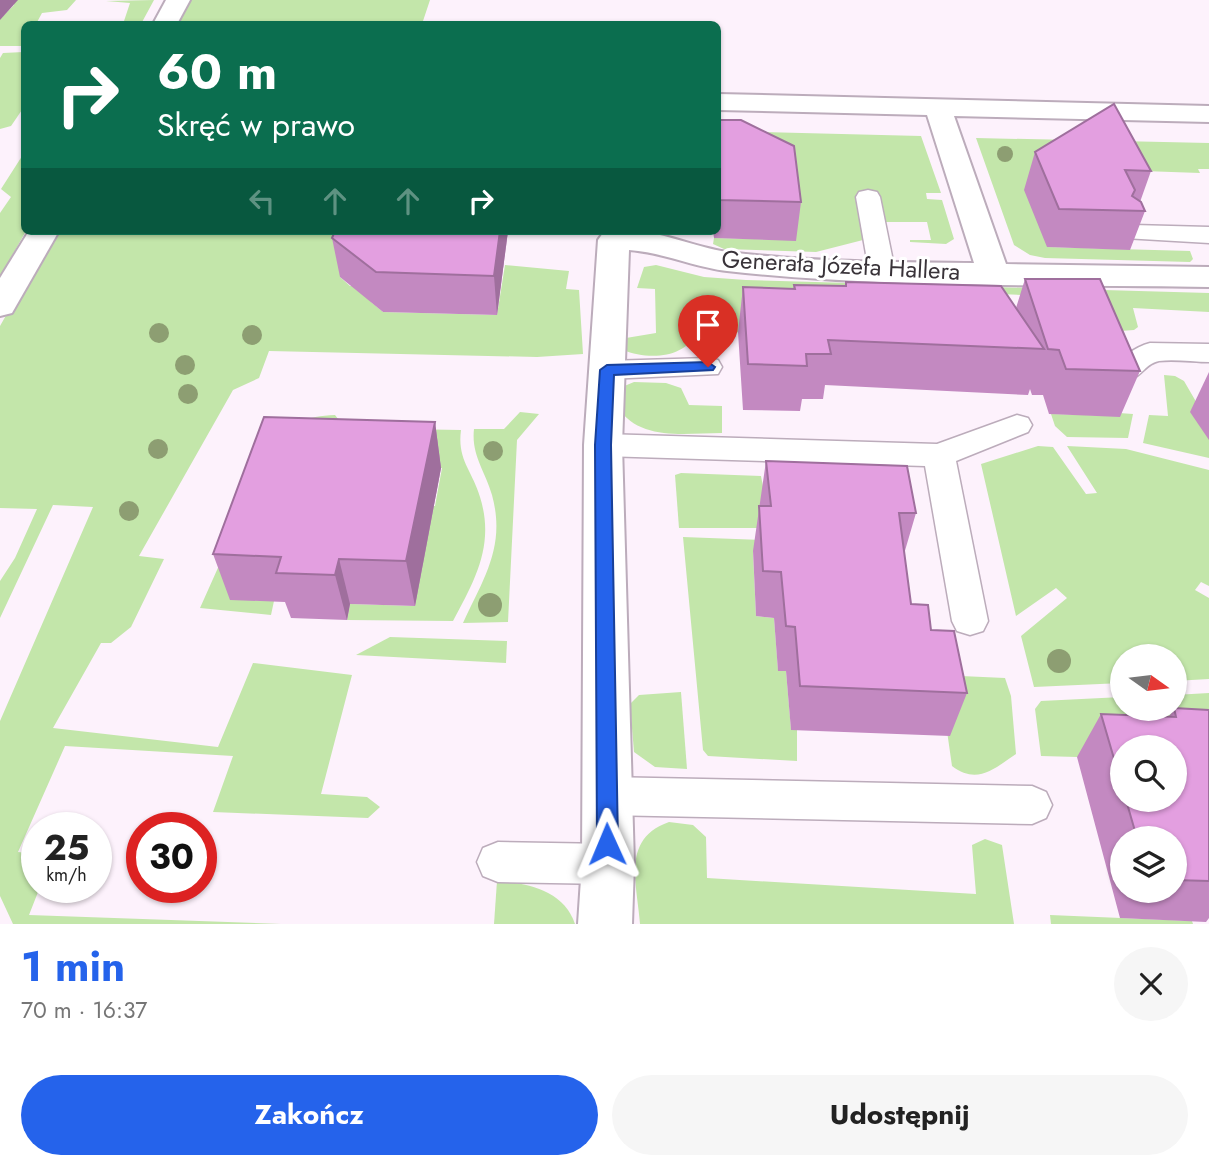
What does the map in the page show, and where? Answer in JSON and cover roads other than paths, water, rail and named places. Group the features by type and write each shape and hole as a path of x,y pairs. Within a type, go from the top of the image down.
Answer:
{"street":[{"path":"167,21 178,0"},
{"path":"721,102 1209,114"},
{"path":"938,108 993,273"},
{"path":"0,306 42,235"},
{"name":"Generała Józefa Hallera","path":"605,924 608,864 603,445 614,235 661,243 725,261 882,271 1209,277"}],"lane":[{"path":"868,197 882,271"},
{"path":"1133,233 1209,235"},
{"path":"1126,371 1150,352 1209,353"},
{"path":"607,370 708,367"},
{"path":"603,445 939,455 1017,425"},
{"path":"939,455 970,621"},
{"path":"606,796 1032,805"},
{"path":"498,862 608,864"}]}
